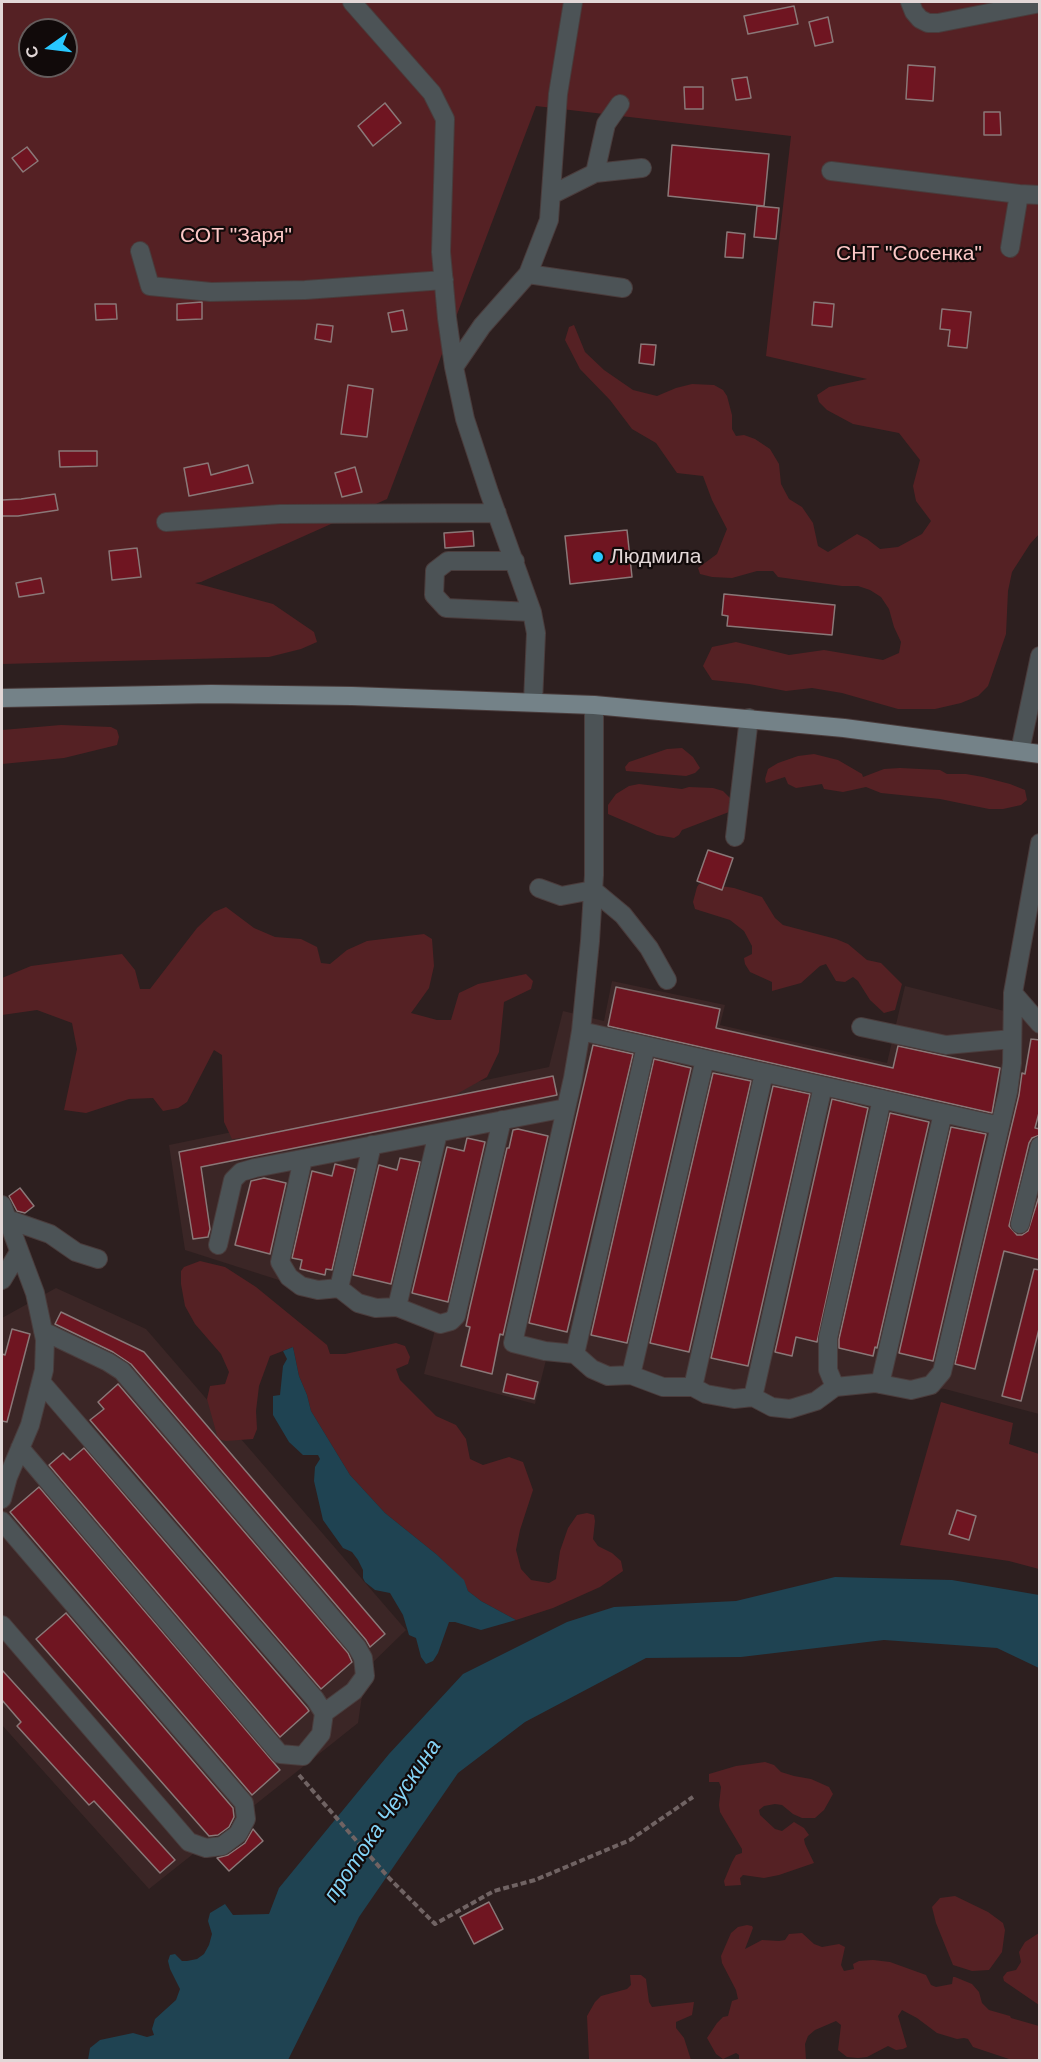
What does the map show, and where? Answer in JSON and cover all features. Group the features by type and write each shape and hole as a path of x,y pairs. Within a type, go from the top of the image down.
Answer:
{"main road":[{"path":"2,698 223,694 352,696 594,705 844,728 1040,754"}],"lane":[{"path":"352,2 432,93 445,119 441,252 454,367 465,418 532,612 536,633 533,702"},
{"path":"454,367 482,326 528,274 549,220 558,94 573,2"},
{"path":"909,2 920,19 928,23 1040,3"},
{"path":"595,173 606,124 620,104"},
{"path":"551,195 595,173 642,168"},
{"path":"831,171 1040,195"},
{"path":"1010,248 1019,194"},
{"path":"140,251 150,286 211,292 305,290 444,280"},
{"path":"528,274 623,288"},
{"path":"166,522 280,514 497,513"},
{"path":"515,561 448,561 435,571 434,596 446,608 532,612"},
{"path":"1020,751 1040,656"},
{"path":"594,705 593,890 581,1031 513,1343 545,1351 574,1354 592,1369 608,1376 631,1375 663,1387 693,1387 706,1394 725,1398 753,1397 772,1407 790,1409 816,1401 835,1387 880,1384 911,1390 931,1385 942,1372 1008,1092 1012,1063 1012,993 1040,843"},
{"path":"735,837 749,718"},
{"path":"539,888 561,896 593,890"},
{"path":"593,890 623,915 649,948 667,980"},
{"path":"1012,993 1040,1024"},
{"path":"861,1027 946,1045 1012,1039"},
{"path":"581,1031 1000,1126"},
{"path":"574,1354 646,1046"},
{"path":"631,1375 705,1059"},
{"path":"693,1387 764,1073"},
{"path":"753,1397 823,1086"},
{"path":"835,1387 828,1370 828,1338 882,1099"},
{"path":"218,1245 233,1180 241,1172 566,1108"},
{"path":"880,1384 943,1113"},
{"path":"303,1159 280,1262 289,1277 301,1286 318,1290 339,1288 358,1303 376,1308 397,1307 440,1324 456,1317 502,1120"},
{"path":"397,1307 438,1132"},
{"path":"339,1288 372,1145"},
{"path":"1020,1224 1040,1146"},
{"path":"2,1498 30,1425 45,1360 45,1340 34,1293 4,1212"},
{"path":"4,1212 50,1234 76,1252 98,1259"},
{"path":"2,1280 19,1252"},
{"path":"43,1331 122,1371 357,1647 363,1658 365,1676 354,1691 324,1713"},
{"path":"20,1448 280,1754 303,1755 321,1734 324,1713 307,1689 41,1382"},
{"path":"2,1521 244,1803 246,1819 237,1834 222,1846 206,1848 189,1842 2,1625"}],"path":[{"path":"280,1754 389,1878 435,1924 494,1891 535,1880 630,1840 693,1797"}],"shaded area":[{"path":"612,981 725,1005 720,1025 887,1063 905,986 1040,1020 1039,1414 945,1389 875,1380 793,1409 548,1352 535,1404 424,1374 435,1330 185,1250 169,1145 549,1067 563,1011 604,1021"},
{"path":"56,1288 146,1329 406,1630 366,1669 358,1723 149,1889 2,1725 2,1318"}],"green space":[{"path":"2,2 1039,2 1039,534 1012,572 1008,591 1006,634 988,686 978,696 935,709 898,709 842,693 812,688 786,691 712,680 703,666 712,647 736,642 789,655 824,650 883,660 899,653 901,642 889,609 881,597 870,590 858,586 778,577 773,571 757,571 732,578 700,574 698,568 717,554 727,529 703,476 677,473 656,443 632,429 610,400 580,369 565,340 569,327 574,325 585,352 604,370 633,390 657,396 692,384 714,385 723,390 727,396 732,415 732,429 736,436 744,435 755,439 770,449 779,464 781,484 789,499 802,507 813,523 818,546 828,552 857,534 880,549 898,547 922,534 931,521 916,501 913,486 920,460 899,433 853,424 827,410 819,402 817,395 829,387 867,379 766,356 791,136 536,106 387,499 195,583 273,604 314,632 317,642 301,649 269,657 2,664"},
{"path":"61,725 111,727 117,730 119,737 117,745 64,758 2,764 2,730"},
{"path":"682,748 693,757 700,768 695,773 686,776 626,771 625,767 629,762 667,749"},
{"path":"814,754 838,760 862,774 863,777 884,769 900,768 940,770 947,774 983,777 1025,790 1027,800 1021,805 989,809 940,799 881,793 866,787 843,792 824,789 822,784 796,788 788,784 785,777 766,783 768,769 798,756"},
{"path":"639,784 682,789 713,788 723,791 732,803 729,812 682,830 674,838 657,835 608,814 608,805 616,794 629,786"},
{"path":"702,883 734,888 762,897 775,918 783,925 836,939 848,944 867,960 881,963 902,984 895,1010 884,1013 870,1000 853,977 845,982 836,981 826,964 820,966 801,983 772,991 772,982 750,972 745,964 744,958 752,954 752,946 744,931 730,920 695,909 693,902 697,887"},
{"path":"226,907 254,928 275,937 301,939 317,947 321,963 330,964 347,950 367,941 424,934 432,939 434,966 429,988 411,1013 437,1020 451,1020 459,993 478,984 526,974 533,981 531,989 504,1002 499,1052 487,1077 455,1095 424,1105 278,1134 232,1139 224,1122 222,1055 214,1050 187,1102 178,1108 163,1111 153,1098 129,1099 86,1113 64,1110 77,1049 72,1023 37,1010 2,1015 2,978 31,966 122,954 135,970 140,989 150,989 197,928 214,912"},
{"path":"200,1261 225,1267 256,1287 327,1345 330,1354 345,1354 396,1343 405,1346 410,1357 408,1364 396,1369 400,1380 436,1416 456,1425 466,1439 470,1459 483,1465 509,1457 523,1462 533,1490 516,1550 521,1569 531,1580 549,1583 556,1579 560,1551 568,1528 577,1515 587,1513 594,1515 593,1539 598,1546 621,1561 623,1571 600,1587 553,1608 516,1620 481,1601 468,1591 463,1580 436,1554 385,1513 350,1475 311,1411 299,1376 293,1347 270,1356 259,1386 256,1411 257,1429 253,1439 226,1441 218,1439 207,1399 210,1386 225,1384 229,1372 221,1354 195,1324 185,1306 181,1284 181,1271 184,1267"},
{"path":"941,1402 1013,1423 1009,1444 1039,1454 1039,1569 1009,1561 900,1545"},
{"path":"765,1762 774,1765 781,1772 811,1779 829,1787 833,1794 824,1810 815,1818 802,1818 782,1805 775,1804 764,1806 759,1810 760,1815 775,1829 782,1831 794,1822 804,1828 809,1835 804,1839 805,1844 814,1863 764,1878 743,1875 740,1878 741,1885 725,1886 724,1881 732,1862 736,1855 742,1853 742,1849 720,1812 721,1787 719,1782 709,1782 709,1774 736,1766"},
{"path":"955,1896 988,1912 1003,1923 1005,1930 1002,1952 989,1970 972,1971 953,1965 932,1907 940,1898"},
{"path":"747,1925 753,1928 745,1949 762,1940 785,1940 789,1934 802,1933 814,1944 822,1947 839,1944 845,1947 841,1965 844,1971 854,1969 853,1964 859,1961 873,1960 890,1962 926,1975 931,1985 936,1987 952,1984 953,1977 972,1984 979,1992 982,2003 989,2010 1039,2026 1039,2060 1012,2060 973,2047 968,2039 957,2039 937,2033 902,2010 898,2016 907,2047 903,2049 896,2050 888,2046 867,2057 847,2057 838,2050 841,2025 836,2021 815,2030 808,2036 805,2044 806,2060 739,2060 739,2055 736,2053 723,2059 716,2054 707,2038 717,2023 723,2017 728,2016 732,2001 738,1999 721,1956 731,1933 738,1927"},
{"path":"1039,1933 1039,2005 1004,1981 1003,1977 1007,1972 1016,1970 1021,1962 1019,1952 1025,1942"},
{"path":"630,1975 641,1975 646,1979 649,2002 652,2007 694,2002 692,2015 676,2022 676,2028 684,2038 691,2060 589,2059 587,2016 601,1996 627,1989 631,1985"}],"water":[{"path":"293,1347 299,1376 311,1411 350,1475 385,1513 464,1580 468,1591 481,1601 516,1620 481,1630 449,1622 438,1653 433,1661 426,1664 421,1657 416,1638 409,1635 403,1615 390,1593 375,1590 365,1582 358,1560 352,1552 343,1548 323,1520 314,1481 315,1467 320,1459 318,1455 303,1455 289,1442 273,1415 273,1396 280,1395 283,1366 287,1359 283,1351"},
{"name":"протока Чеускина","path":"835,1577 952,1580 1039,1595 1039,1668 997,1648 884,1640 741,1657 646,1658 525,1722 458,1773 359,1917 288,2060 88,2060 90,2048 100,2040 133,2033 147,2037 154,2035 152,2029 155,2019 176,2000 180,1989 170,1969 168,1961 170,1955 175,1954 182,1961 187,1961 197,1959 204,1954 212,1934 208,1921 210,1913 225,1904 233,1915 269,1914 279,1888 389,1754 463,1674 567,1622 614,1607 736,1601"}],"building":[{"path":"794,6 798,24 748,34 744,16"},
{"path":"828,17 833,42 815,46 809,22"},
{"path":"908,65 935,67 933,101 906,99"},
{"path":"747,77 751,98 736,100 732,79"},
{"path":"684,87 703,87 703,109 685,109"},
{"path":"385,103 401,123 373,146 358,126"},
{"path":"984,112 1000,112 1001,135 984,135"},
{"path":"672,145 769,154 764,206 668,196"},
{"path":"27,147 38,161 23,172 12,158"},
{"path":"757,206 779,208 776,239 754,237"},
{"path":"727,232 745,234 743,258 725,257"},
{"path":"202,302 202,319 177,320 177,304"},
{"path":"814,302 834,304 832,327 812,325"},
{"path":"95,304 116,304 117,319 96,320"},
{"path":"942,309 971,312 967,348 948,346 950,330 940,329"},
{"path":"403,310 407,330 392,332 388,313"},
{"path":"317,324 333,326 331,342 315,339"},
{"path":"641,344 656,345 654,365 639,363"},
{"path":"348,385 373,389 367,437 341,434"},
{"path":"59,451 97,451 97,466 60,467"},
{"path":"208,463 211,475 248,465 253,483 189,496 184,468"},
{"path":"355,467 362,492 342,497 335,473"},
{"path":"55,494 58,510 2,516 2,500"},
{"name":"Людмила","path":"627,530 632,577 570,584 565,536"},
{"path":"473,531 474,546 445,548 444,533"},
{"path":"137,548 141,577 112,580 109,551"},
{"path":"41,578 44,593 19,597 16,583"},
{"path":"724,594 835,605 832,635 727,626 728,616 722,615"},
{"path":"708,850 733,858 722,890 697,881"},
{"path":"616,987 720,1009 716,1028 893,1068 898,1046 1000,1068 992,1113 608,1026"},
{"path":"1031,1039 1040,1040 1040,1109 1035,1128 1040,1129 1040,1135 1032,1138 1029,1143 1009,1226 1017,1235 1028,1231 1040,1193 1040,1260 1004,1251 975,1369 955,1364 1019,1095 1022,1073 1025,1074"},
{"path":"593,1045 633,1054 567,1332 529,1323"},
{"path":"654,1059 691,1068 627,1343 591,1335"},
{"path":"713,1073 751,1081 689,1352 650,1343"},
{"path":"553,1076 557,1095 201,1167 210,1229 208,1237 193,1239 179,1152"},
{"path":"773,1086 810,1094 748,1366 711,1358"},
{"path":"832,1099 868,1108 817,1342 796,1337 792,1356 775,1352"},
{"path":"890,1113 929,1122 877,1348 875,1347 873,1356 839,1348 839,1339"},
{"path":"951,1127 986,1134 933,1361 899,1353"},
{"path":"518,1129 548,1136 492,1374 461,1366 470,1327 466,1326 470,1307 507,1148 509,1148 513,1130"},
{"path":"467,1138 485,1142 448,1302 412,1293 447,1147 464,1151"},
{"path":"400,1158 420,1162 391,1284 353,1275 379,1165 397,1170"},
{"path":"335,1164 355,1169 332,1270 326,1269 325,1275 300,1269 302,1260 292,1258 312,1171 332,1176"},
{"path":"264,1178 286,1183 270,1254 235,1245 251,1181"},
{"path":"20,1188 34,1206 25,1213 17,1211 9,1196"},
{"path":"1034,1269 1040,1270 1040,1325 1021,1401 1002,1396"},
{"path":"61,1312 144,1352 385,1634 370,1647 131,1364 113,1352 55,1324"},
{"path":"12,1329 30,1334 7,1422 2,1421 2,1354 5,1355"},
{"path":"507,1374 538,1382 534,1399 503,1392"},
{"path":"118,1384 348,1653 352,1662 321,1689 90,1420 104,1409 98,1402"},
{"path":"84,1448 307,1708 309,1711 280,1737 49,1465 63,1453 70,1460"},
{"path":"39,1487 280,1770 252,1795 10,1512"},
{"path":"957,1510 976,1516 969,1540 949,1534"},
{"path":"66,1613 233,1808 234,1817 229,1827 218,1835 209,1836 36,1639"},
{"path":"2,1670 175,1860 160,1873 94,1801 89,1805 17,1726 21,1722 2,1700"},
{"path":"253,1829 263,1841 229,1871 217,1858 228,1855 245,1843"},
{"path":"489,1902 503,1929 474,1944 460,1917"}],"place":[{"name":"Людмила","path":"598,557"}],"park label":[{"name":"СОТ \"Заря\"","path":"236,236"},
{"name":"СНТ \"Сосенка\"","path":"909,254"}]}
